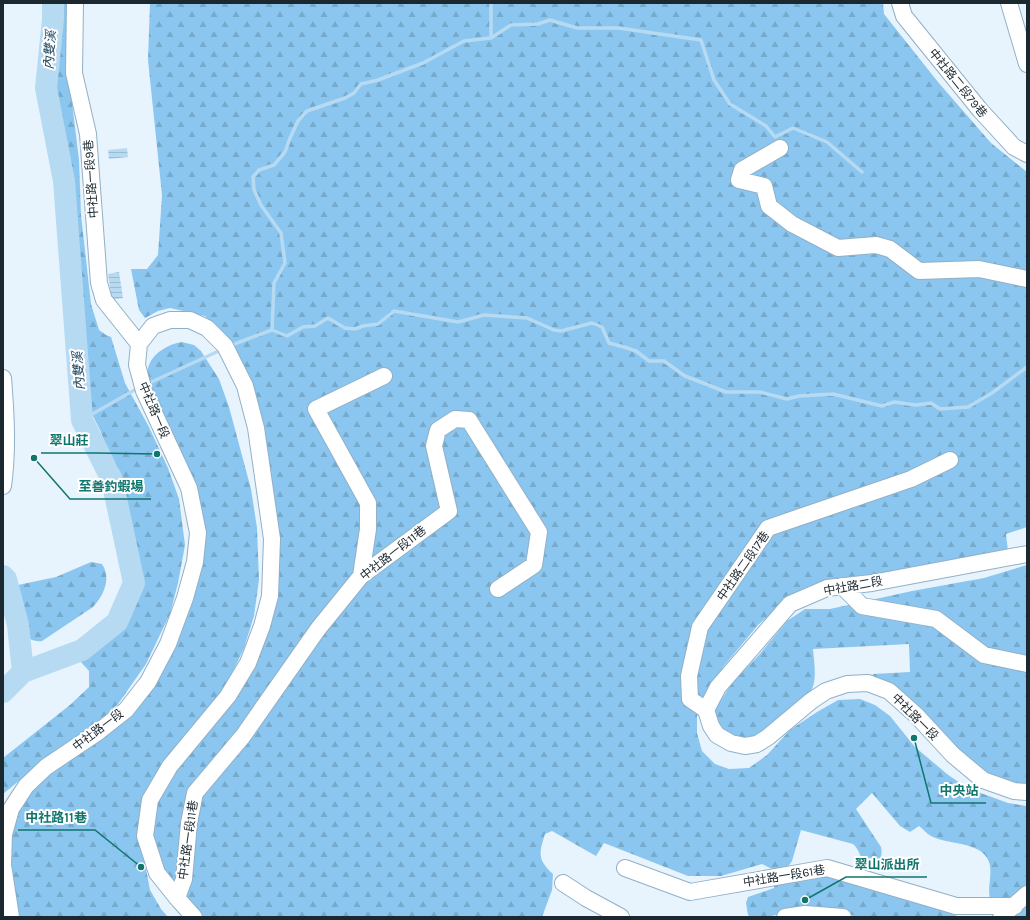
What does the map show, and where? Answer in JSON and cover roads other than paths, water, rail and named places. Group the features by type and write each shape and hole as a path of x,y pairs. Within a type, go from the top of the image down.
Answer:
{"street":[{"name":"中社路一段9巷","path":"75,3 74,73 88,134 99,283 104,300 139,344"},
{"name":"中社路二段79巷","path":"900,3 904,16 980,110 1014,147 1027,154"},
{"path":"1009,3 1027,64"},
{"path":"780,148 742,170 739,180 764,186 769,206 792,224 838,248 876,245 890,249 919,271 979,269 1027,279"},
{"path":"139,344 153,326 170,320 190,320 207,328 225,346 245,386 256,428 272,539 270,596 262,626 248,663 228,696 170,766 150,800 145,836 157,873 194,917"},
{"name":"中社路一段","path":"11,917 3,865 4,834 11,808 26,786 46,767 98,732 126,710 148,682 168,644 185,598 195,562 198,533 190,488 144,390 137,365 139,344"},
{"path":"361,576 368,529 368,503 316,409 384,376"},
{"path":"3,378 7,420 6,465 3,486"},
{"name":"中社路一段11巷","path":"177,898 184,879 189,823 195,793 243,736 318,629 361,576 449,511 434,446 438,430 455,419 469,420 539,532 534,565 498,589"},
{"name":"中社路二段17巷","path":"706,710 690,699 689,676 700,627 768,528 911,479 950,460"},
{"name":"中社路二段","path":"706,710 718,687 790,604 828,588 872,583 1027,554"},
{"path":"842,586 862,606 936,619 984,655 1027,664"},
{"name":"中社路一段","path":"706,710 711,726 717,735 731,743 745,746 757,744 768,737 811,701 826,691 847,684 868,683 889,691 916,715 953,755 983,780 1014,791 1027,792"},
{"name":"中社路一段61巷","path":"625,868 690,892 827,868 956,906 1015,906"},
{"path":"563,883 586,898 622,917"},
{"path":"1001,917 1027,894"},
{"path":"785,917 805,914 843,917"}],"waterway":[{"name":"內雙溪","path":"3,692 23,672 82,650 117,622 134,583 112,480 82,420 64,181 46,88 53,19 53,3"},
{"path":"491,3 491,38"},
{"path":"272,330 274,283 285,263 281,233 261,205 254,190 253,177 259,170 274,165 285,152 298,121 307,111 345,98 354,93 361,84 378,80 423,63 464,41 491,38 511,25 538,24 550,20 577,28 619,28 701,40 714,80 730,104 766,126 775,137 793,128 827,142 862,172"},
{"path":"229,346 272,330 287,336 303,327 315,326 328,318 345,328 355,329 363,326 378,324 394,311 458,322 484,315 527,318 554,330 561,331 592,323 602,327 609,343 636,351 649,361 664,361 685,376 726,392 760,392 787,399 799,396 833,394 882,406 894,402 916,405 931,403 940,409 968,407 992,393 1027,367"},
{"path":"147,384 221,350"},
{"path":"82,420 138,388"},
{"path":"3,576 6,579 18,625 23,672"}],"place":[{"name":"翠山莊","path":"157,454"},
{"name":"至善釣蝦場","path":"34,458"},
{"name":"中央站","path":"914,738"},
{"name":"中社路11巷","path":"141,867"},
{"name":"翠山派出所","path":"805,900"}]}
